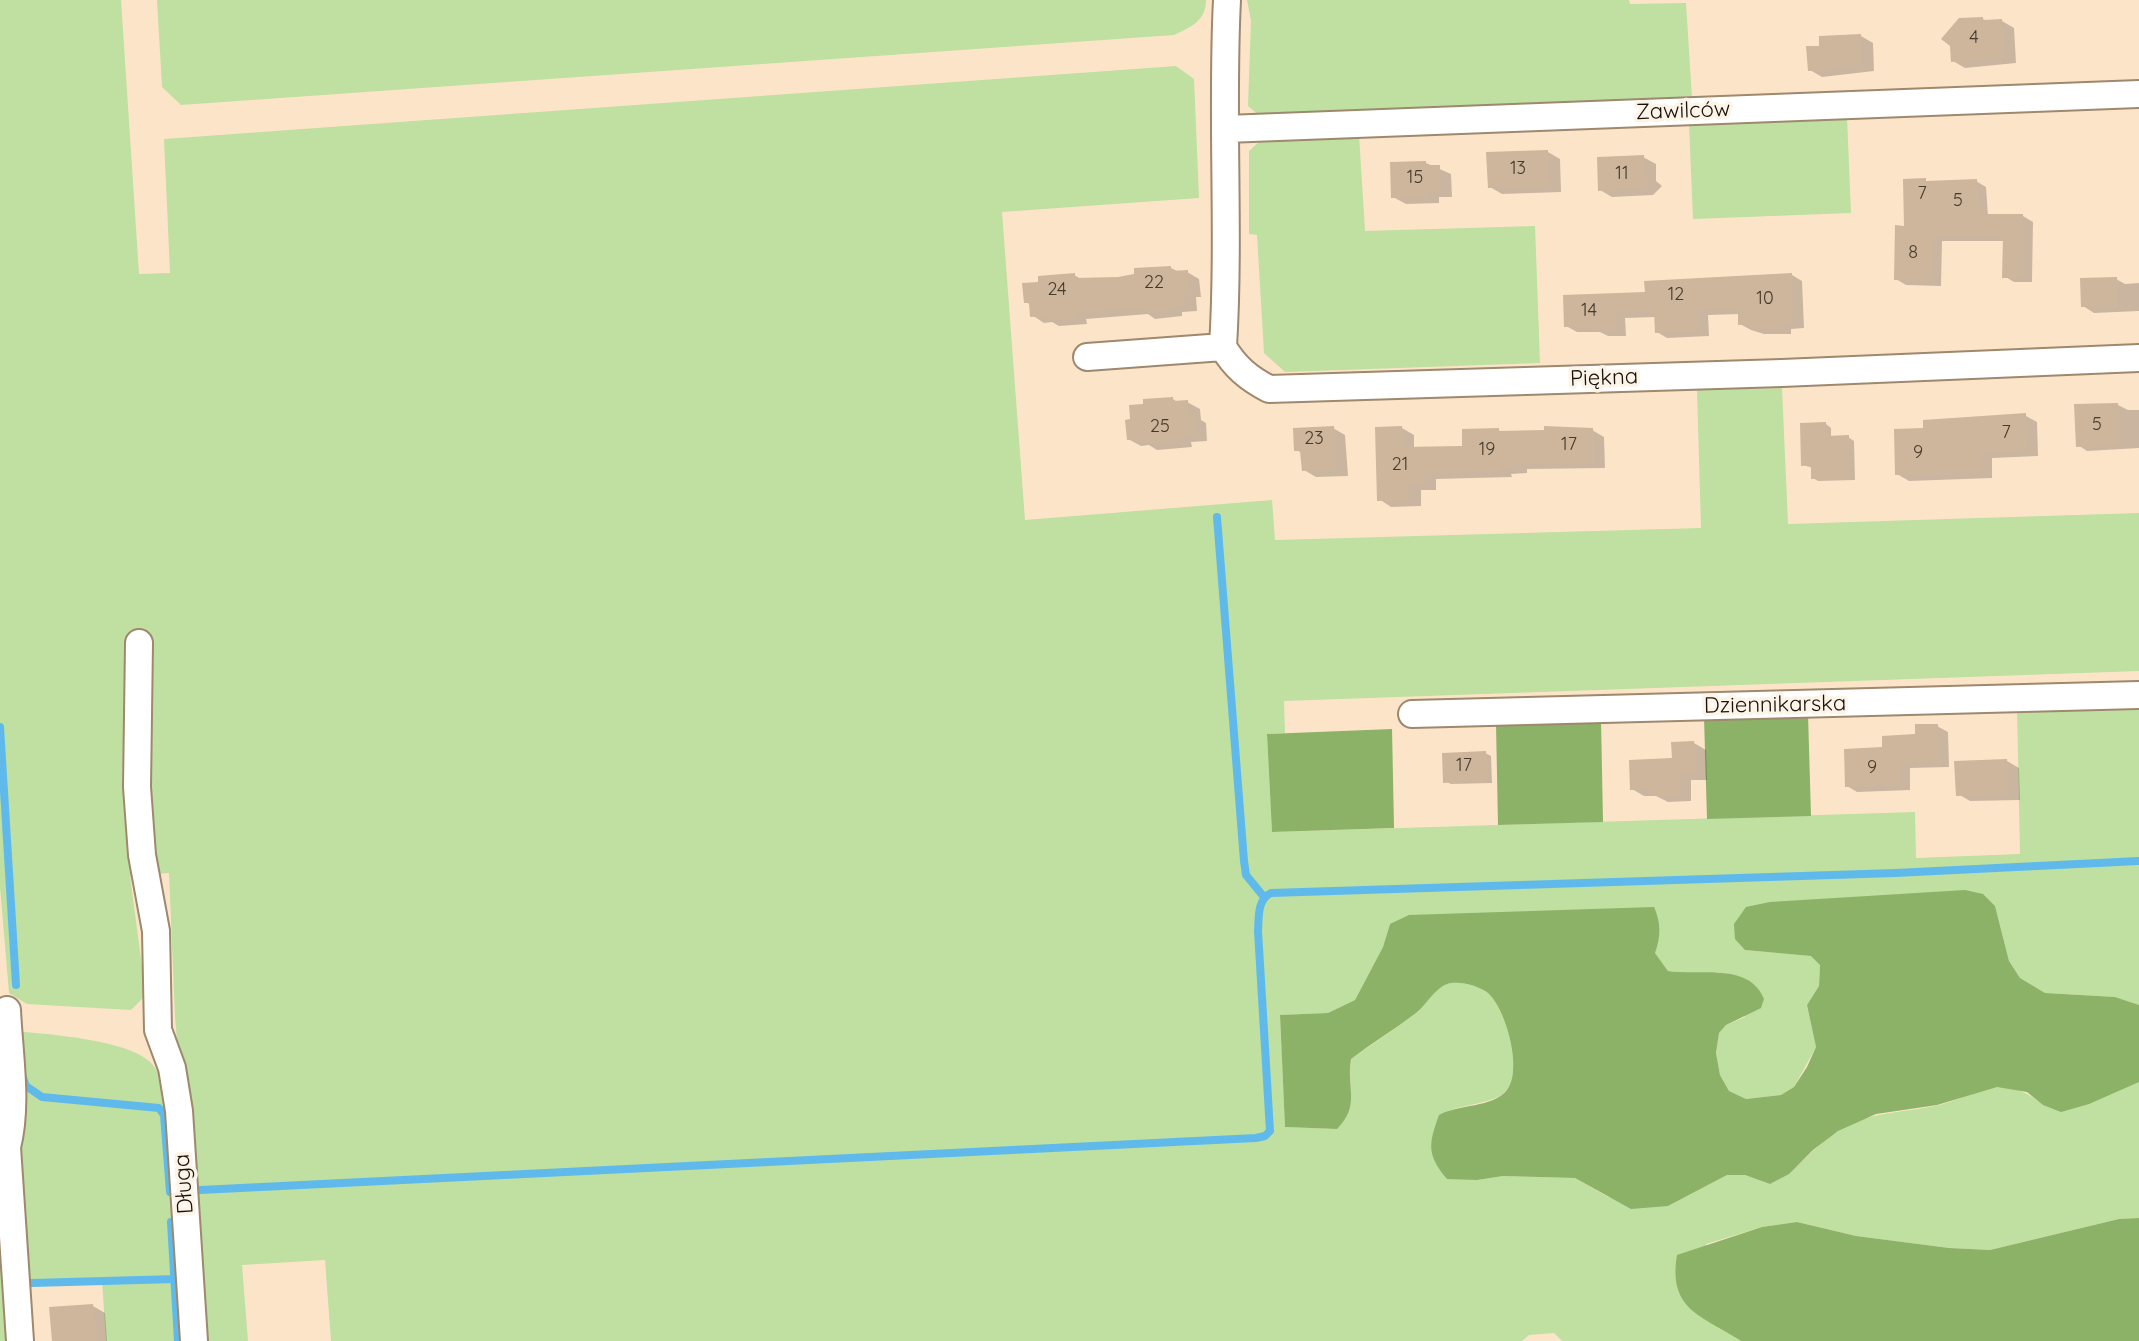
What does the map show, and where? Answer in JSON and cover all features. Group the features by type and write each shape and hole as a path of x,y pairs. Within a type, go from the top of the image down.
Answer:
{"street":[{"path":"1087,357 1223,347 1224,47 1227,0"},
{"name":"Zawilców","path":"1226,129 2139,94"},
{"name":"Piękna","path":"1223,347 1233,364 1249,379 1269,389 2139,358"},
{"name":"Długa","path":"139,643 137,787 142,855 156,931 158,1030 172,1068 179,1111 194,1341"},
{"name":"Dziennikarska","path":"1412,714 2139,695"},
{"path":"7,1010 12,1107 7,1147 20,1341"}],"green space":[{"path":"0,0 121,0 139,274 170,273 164,139 1176,66 1194,79 1199,198 1002,212 1025,520 1272,500 1275,540 1701,528 1697,390 1782,388 1788,524 2139,513 2139,671 1284,701 1285,733 1267,734 1272,832 1915,812 1916,858 2020,854 2017,708 2139,704 2139,1005 2115,997 2045,993 2020,978 2009,961 1995,906 1745,950 1812,956 1820,965 1819,986 1807,1005 1816,1047 1794,1087 1781,1095 1746,1099 1729,1091 1720,1075 1716,1053 1719,1033 1726,1025 1745,1017 1719,972 1689,974 1668,971 1655,953 1390,924 1383,947 1355,1000 1328,1013 1280,1015 1285,1127 1336,1129 1344,1120 1350,1104 1351,1059 1416,1013 1442,986 1457,983 1480,988 1495,1001 1506,1025 1513,1055 1512,1081 1507,1090 1494,1099 1439,1115 1477,1180 1503,1176 1575,1178 1608,1197 1668,1206 1727,1175 1745,1175 1770,1184 1838,1131 1874,1116 1939,1105 1998,1087 2023,1092 2043,1105 2139,1082 2139,1218 2119,1219 1990,1250 1856,1236 1797,1222 1762,1227 1706,1244 1725,1331 1741,1341 1562,1341 1554,1333 1529,1335 1522,1341 331,1341 325,1260 242,1265 248,1341 203,1341 175,1017 169,873 130,876 145,989 143,998 131,1010 27,1004 9,993 0,887"},
{"path":"157,0 1206,0 1200,18 1174,35 181,105 162,87"},
{"path":"1247,0 1629,0 1630,4 1686,3 1692,98 1261,117 1248,106 1251,21"},
{"path":"1847,117 1851,213 1693,219 1689,124"},
{"path":"1359,135 1365,231 1535,226 1540,363 1285,372 1264,353 1257,235 1249,234 1249,151 1262,139"},
{"path":"1808,714 1811,816 1707,819 1704,717"},
{"path":"1601,720 1603,822 1498,825 1496,724"},
{"path":"1392,729 1394,828 1272,832 1267,734"},
{"path":"1965,890 1983,894 1995,906 2009,961 2020,978 2045,993 2115,997 2139,1005 2139,1082 2089,1104 2061,1112 2043,1105 2027,1092 1997,1087 1937,1105 1876,1114 1838,1131 1789,1174 1770,1184 1745,1175 1727,1175 1668,1206 1631,1209 1575,1178 1503,1176 1477,1180 1447,1179 1435,1162 1431,1148 1439,1115 1501,1096 1512,1081 1513,1069 1510,1040 1495,1001 1480,988 1452,983 1438,989 1416,1013 1351,1059 1351,1104 1337,1129 1285,1127 1280,1015 1328,1013 1355,1000 1383,947 1390,924 1409,915 1654,907 1659,930 1655,953 1668,971 1736,975 1757,987 1764,999 1761,1008 1726,1025 1719,1033 1716,1053 1720,1075 1729,1091 1746,1099 1781,1095 1794,1087 1807,1067 1816,1047 1807,1005 1819,986 1820,965 1811,956 1745,950 1735,939 1734,924 1746,907 1770,902"},
{"path":"13,1031 122,1047 149,1061 164,1081 187,1341 106,1341 102,1280 27,1282"},
{"path":"2139,1218 2139,1341 1741,1341 1691,1309 1678,1288 1677,1255 1762,1227 1797,1222 1856,1236 1990,1250 2119,1219"},
{"path":"0,1222 9,1341 0,1341"}],"building":[{"path":"1983,17 1983,20 2002,19 2004,57 1951,62 1950,46 1941,39 1959,18"},
{"path":"1861,34 1862,65 1808,71 1806,46 1819,46 1819,36"},
{"path":"1548,150 1549,186 1488,188 1486,152"},
{"path":"1644,155 1645,172 1651,178 1640,189 1598,191 1597,157"},
{"path":"1426,161 1426,165 1440,165 1440,191 1427,191 1427,197 1391,198 1390,162"},
{"path":"1926,178 1926,181 1977,179 1979,214 2023,214 2022,278 2002,278 2003,237 1933,236 1932,281 1894,280 1895,225 1904,226 1903,179"},
{"path":"1171,266 1171,271 1188,270 1189,290 1184,291 1185,305 1170,306 1171,310 1141,313 1141,308 1075,313 1075,318 1045,320 1044,316 1030,317 1029,303 1024,303 1022,283 1038,282 1038,276 1075,273 1075,278 1118,277 1134,274 1134,268"},
{"path":"1792,273 1793,323 1780,324 1781,329 1751,329 1751,324 1738,325 1738,308 1698,310 1699,331 1655,333 1654,311 1615,313 1616,331 1564,327 1563,295 1645,292 1644,281"},
{"path":"2117,277 2118,306 2081,307 2080,278"},
{"path":"1173,397 1173,401 1188,400 1189,414 1194,414 1196,434 1180,436 1180,441 1143,444 1142,439 1127,440 1125,420 1130,419 1129,405 1143,404 1143,399"},
{"path":"2118,403 2120,445 2076,447 2074,404"},
{"path":"2026,413 2027,451 1981,452 1981,472 1895,475 1894,429 1923,428 1923,420"},
{"path":"1826,422 1826,436 1849,435 1850,478 1811,479 1811,465 1801,466 1800,423"},
{"path":"1334,426 1336,470 1302,471 1300,451 1294,451 1293,428"},
{"path":"1402,426 1403,447 1462,446 1462,429 1593,428 1594,462 1515,463 1516,467 1500,468 1500,471 1424,473 1425,484 1409,484 1409,500 1377,501 1375,427"},
{"path":"1915,724 1938,724 1939,762 1900,763 1901,785 1845,787 1844,749 1882,747 1882,736 1915,734"},
{"path":"1694,741 1695,774 1679,774 1680,795 1654,796 1653,789 1630,790 1629,760 1672,758 1671,742"},
{"path":"1486,751 1487,781 1443,783 1442,753"},
{"path":"2007,759 2008,794 1956,796 1954,761"},
{"path":"93,1304 96,1341 52,1341 49,1307"}],"waterway":[{"path":"1217,517 1244,861 1246,875 1264,897"},
{"path":"0,727 16,985"},
{"path":"200,1190 1256,1138 1270,1131 1258,931 1261,904 1271,893 1895,873 2139,861"},
{"path":"22,1075 26,1086 42,1097 159,1108 164,1115 170,1192"},
{"path":"171,1222 178,1341"},
{"path":"32,1283 176,1279"}]}
